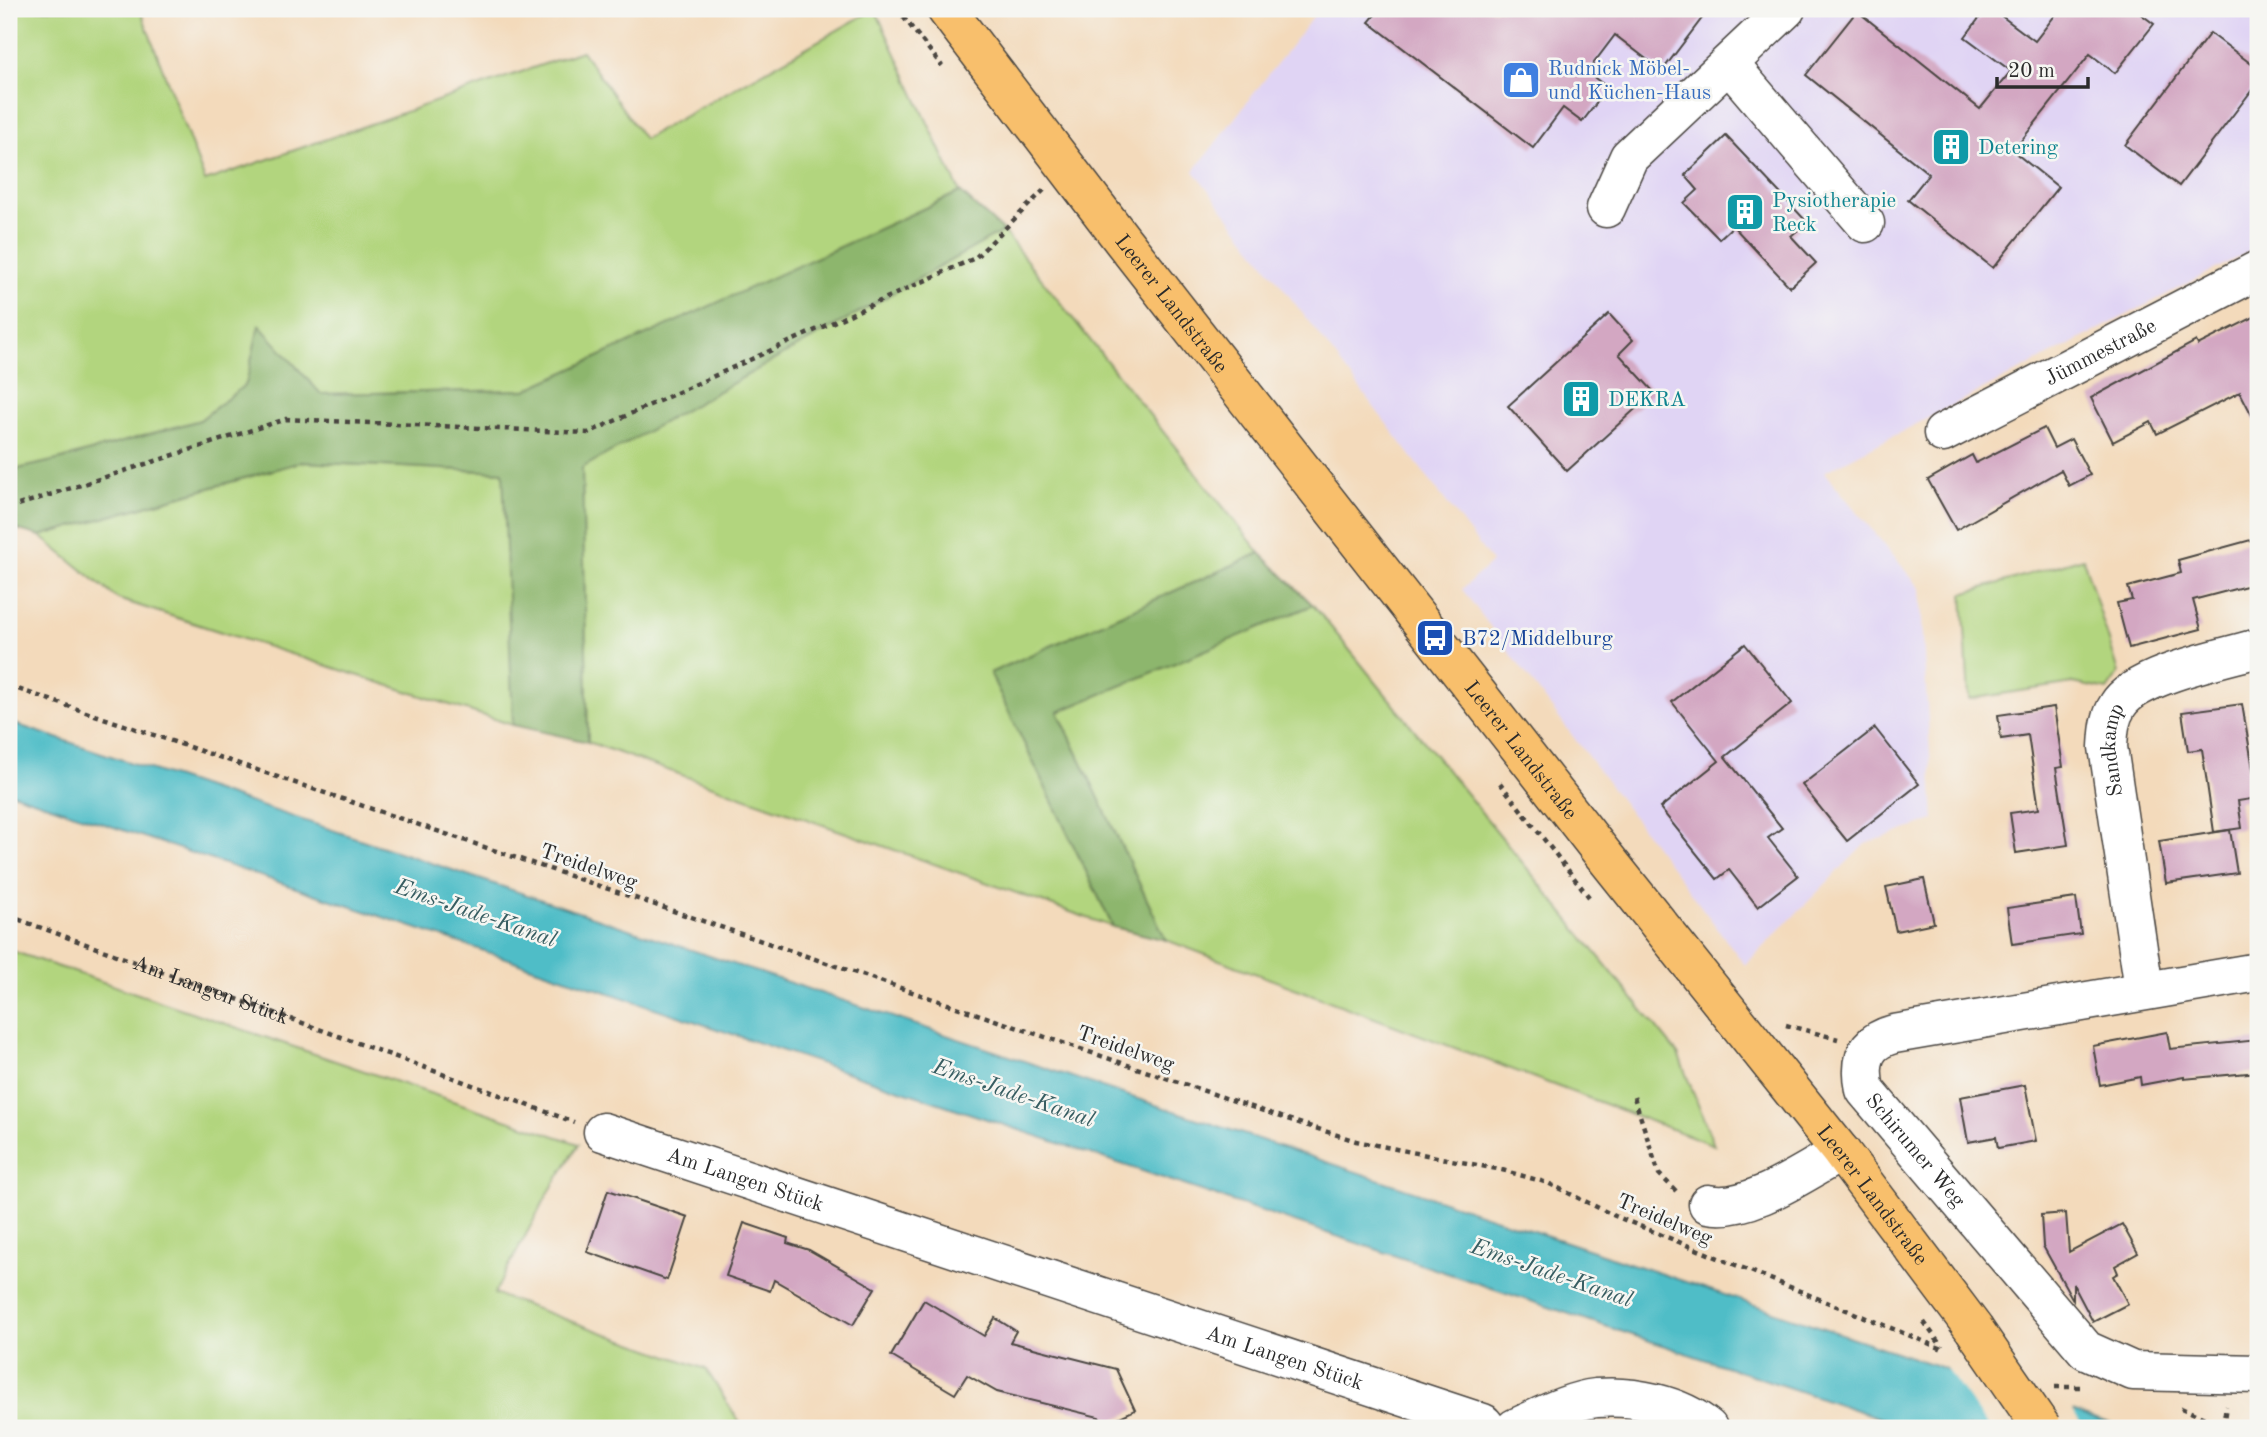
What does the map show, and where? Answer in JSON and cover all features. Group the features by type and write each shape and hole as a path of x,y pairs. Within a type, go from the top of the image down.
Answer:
{"main road":[{"name":"Leerer Landstraße","path":"946,9 1602,853 1841,1152 1960,1340 2042,1428"}],"street":[{"path":"1606,208 1629,157 1786,9"},
{"path":"1730,64 1864,223"},
{"name":"Jümmestraße","path":"1943,433 2258,270"},
{"name":"Sandkamp","path":"2144,989 2108,747 2110,722 2119,702 2144,684 2258,648"},
{"path":"1870,1046 1881,1037 1894,1034 2144,989 2258,972"},
{"name":"Schirumer Weg","path":"1870,1046 1862,1058 1866,1090 2086,1350 2133,1371 2258,1374"},
{"name":"Am Langen Stück","path":"603,1132 1483,1423 1486,1428"},
{"path":"1708,1204 1720,1207 1749,1201 1841,1152"},
{"path":"1515,1428 1548,1413 1594,1398 1630,1399 1666,1406 1708,1428"}],"path":[{"path":"9,508 286,419 588,433 975,258 1066,166"},
{"name":"Treidelweg","path":"9,686 1302,1124 1356,1141 1502,1170 1548,1183 1615,1216 1960,1340"},
{"name":"Am Langen Stück","path":"9,916 603,1132"},
{"path":"1776,1021 1800,1031 1870,1046"},
{"path":"1634,1097 1659,1174 1686,1200 1708,1204"},
{"path":"2049,1387 2087,1387"},
{"path":"2174,1404 2228,1428"}],"shaded area":[{"path":"1319,9 2258,9 2258,247 1824,472 1920,588 1934,820 1865,844 1745,965 1462,589 1492,562 1194,171"}],"green space":[{"path":"9,9 140,9 205,181 582,51 644,139 875,9 960,192 526,390 321,394 246,384 200,420 66,458 9,471"},
{"path":"960,192 1003,231 582,468 588,742 513,725 503,472 301,462 40,536 9,527 9,471 66,458 200,420 246,384 259,325 321,394 526,390"},
{"path":"1003,231 1260,553 990,673 1113,927 588,742 582,468"},
{"path":"301,462 504,472 513,725 118,599 40,536"},
{"path":"1260,553 1313,605 1058,712 1166,940 1113,927 990,673"},
{"path":"2083,558 2119,673 2107,690 2073,683 1969,699 1963,594"},
{"path":"1313,605 1678,1054 1714,1145 1166,940 1058,712"},
{"path":"9,950 579,1144 549,1192 494,1294 706,1369 743,1428 9,1428"}],"water":[{"name":"Ems-Jade-Kanal","path":"9,722 2123,1428 1910,1428 9,792"}],"pier":[{"path":"1944,1365 2069,1406 2084,1428 1989,1428"}],"building":[{"name":"Rudnick Möbel- und Küchen-Haus","path":"1380,9 1709,9 1662,71 1615,35 1587,72 1608,88 1582,122 1563,108 1533,148 1369,22"},
{"name":"Detering","path":"1986,9 1992,9 2035,41 2060,9 2134,9 2154,24 2115,73 2090,54 2013,151 2058,187 1993,268 1908,200 1929,174 1806,75 1857,11 1980,109 2011,71 1965,37"},
{"path":"2210,33 2258,69 2258,82 2179,186 2125,145"},
{"name":"Pysiotherapie Reck","path":"1726,136 1807,222 1791,236 1816,263 1790,287 1733,226 1719,239 1684,203 1698,190 1685,175"},
{"name":"DEKRA","path":"1609,314 1633,340 1619,354 1654,392 1567,471 1508,406"},
{"path":"2258,315 2258,427 2240,392 2157,434 2151,422 2113,442 2091,398 2196,341 2198,345"},
{"path":"2044,428 2054,448 2071,439 2090,475 2069,486 2061,470 1956,530 1928,480 1972,455 1976,463"},
{"path":"2258,538 2258,583 2193,600 2201,629 2129,648 2117,603 2132,600 2128,587 2181,573 2178,560"},
{"path":"1745,644 1792,703 1725,757 1782,828 1768,838 1798,876 1758,907 1729,870 1717,879 1660,808 1719,761 1672,702"},
{"path":"2242,704 2258,798 2238,801 2242,828 2214,832 2202,749 2188,751 2182,712"},
{"path":"2054,707 2063,767 2056,768 2068,845 2016,853 2010,813 2039,809 2028,735 2001,739 1998,715"},
{"path":"1875,728 1919,784 1847,841 1802,785"},
{"path":"2230,830 2237,873 2166,883 2159,841"},
{"path":"1924,879 1934,923 1896,931 1886,887"},
{"path":"2076,898 2081,934 2012,944 2007,908"},
{"path":"2167,1032 2170,1049 2258,1040 2258,1072 2184,1077 2141,1085 2140,1077 2100,1085 2093,1046"},
{"path":"2025,1085 2036,1141 1998,1148 1996,1137 1968,1142 1960,1097"},
{"path":"608,1190 688,1217 667,1280 587,1252"},
{"path":"2066,1213 2069,1252 2122,1224 2138,1253 2115,1266 2118,1273 2113,1276 2128,1304 2093,1322 2073,1284 2073,1300 2043,1246 2041,1215"},
{"path":"744,1223 788,1238 787,1243 809,1250 875,1288 853,1325 774,1280 770,1291 726,1276"},
{"path":"924,1300 984,1336 995,1318 1016,1331 1010,1342 1116,1369 1135,1410 1103,1425 1099,1417 997,1392 967,1375 955,1394 891,1356"}],"place":[{"name":"Rudnick Möbel- und Küchen-Haus","path":"1521,80"},
{"name":"Detering","path":"1951,147"},
{"name":"Pysiotherapie Reck","path":"1745,212"},
{"name":"DEKRA","path":"1581,399"},
{"name":"B72/Middelburg","path":"1435,638"}]}
